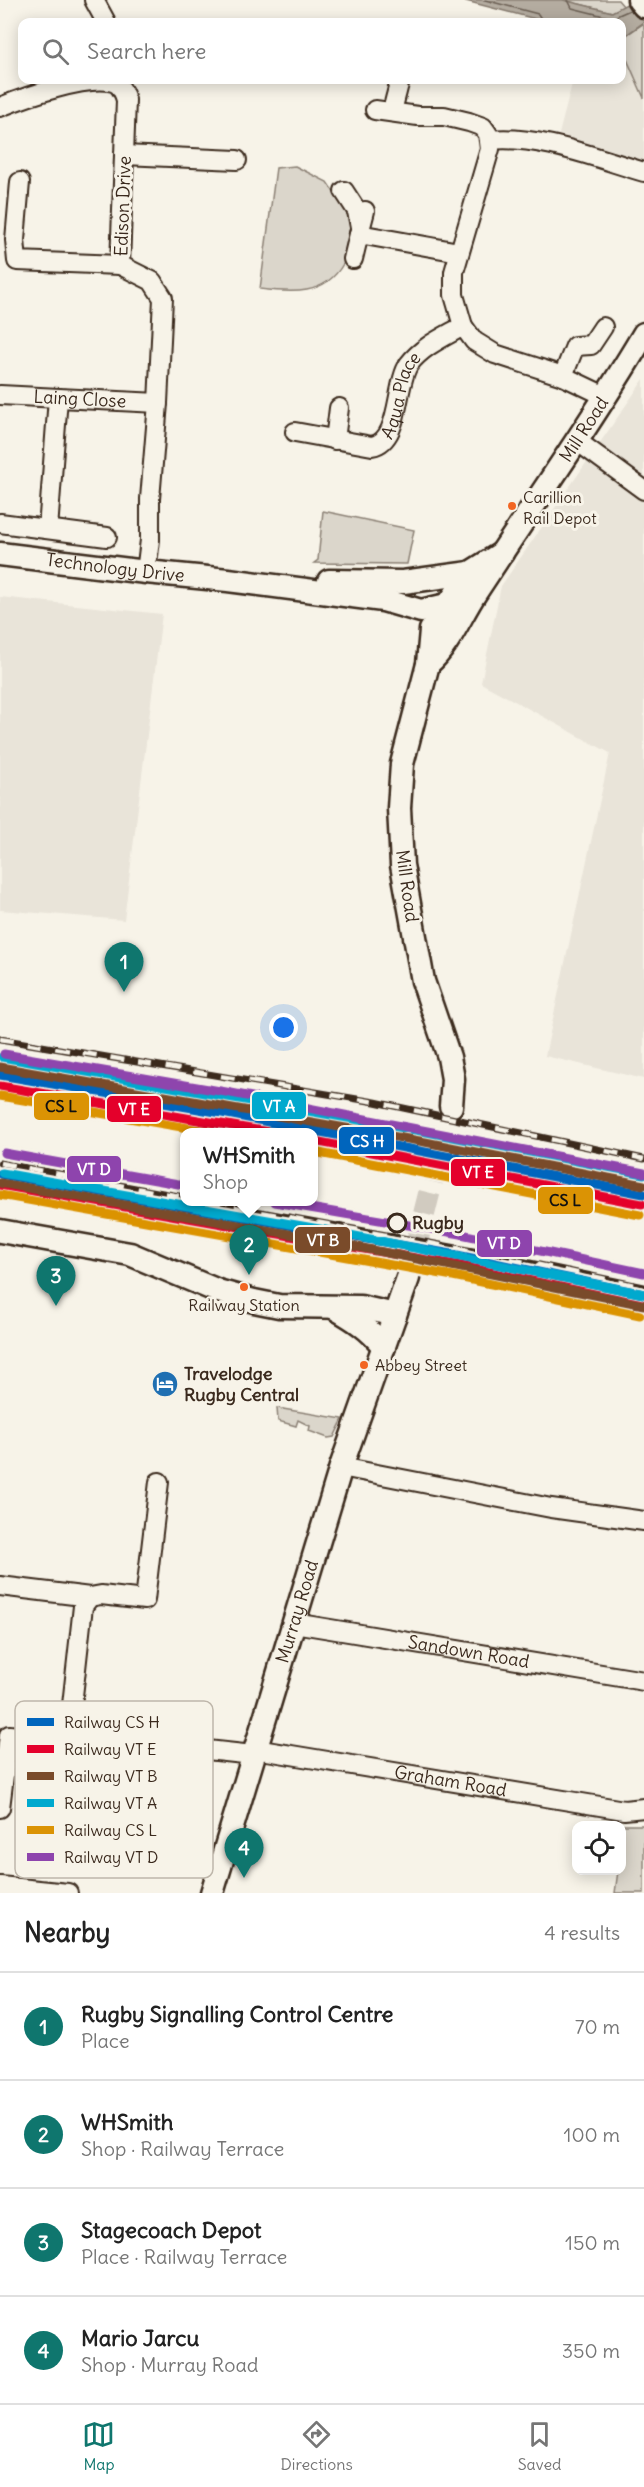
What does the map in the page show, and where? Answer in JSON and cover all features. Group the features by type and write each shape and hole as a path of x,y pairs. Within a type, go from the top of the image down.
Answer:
{"street":[{"path":"94,0 104,18"},
{"path":"639,0 644,6"},
{"name":"Edison Drive","path":"0,107 27,96 75,84"},
{"name":"Edison Drive","path":"121,84 126,100 120,265 152,281 163,298 146,572"},
{"path":"398,84 384,110 418,116 444,116 469,122 483,127 490,140 490,149 454,272 454,295 463,326 474,341 495,354 563,376 606,397"},
{"path":"490,140 507,138 535,141 644,172"},
{"path":"124,154 237,160"},
{"path":"20,182 15,240 17,261 120,265"},
{"path":"344,190 357,211 361,225 353,259"},
{"path":"361,225 459,252"},
{"name":"Aqua Place","path":"295,432 372,446 379,445 388,436 408,366 424,349 463,326"},
{"path":"563,376 575,346 591,345 603,327"},
{"name":"Mill Road","path":"475,580 502,553 606,397 644,334"},
{"name":"Laing Close","path":"0,395 158,403"},
{"path":"48,529 58,398"},
{"path":"335,440 339,408"},
{"path":"577,441 644,490"},
{"path":"0,523 107,537"},
{"name":"Technology Drive","path":"0,554 383,600 426,620"},
{"name":"Technology Drive","path":"228,580 398,582 475,580"},
{"path":"428,664 440,654 453,612 475,580"},
{"path":"398,582 453,612"},
{"path":"426,620 453,612"},
{"name":"Mill Road","path":"426,620 428,664 402,764 399,808 402,866 423,981 449,1057 453,1079 451,1106"},
{"path":"0,1231 130,1254 218,1291 254,1301 279,1306 360,1307 389,1332"},
{"path":"389,1332 408,1278"},
{"path":"333,1308 358,1320 375,1336 389,1332"},
{"name":"Murray Road","path":"212,1893 341,1467 389,1332"},
{"path":"341,1467 551,1508 644,1521"},
{"path":"0,1586 90,1597 101,1595 145,1600 159,1482"},
{"path":"72,1701 83,1606 90,1597"},
{"name":"Sandown Road","path":"294,1623 644,1681"},
{"path":"0,1808 4,1734"},
{"name":"Graham Road","path":"213,1750 254,1752 624,1810 644,1808"},
{"path":"0,1886 68,1893"}],"shaded area":[{"path":"563,0 618,0 624,7 612,12"},
{"path":"644,25 644,98 626,57 626,35"},
{"path":"626,57 644,98 644,163 559,134 572,84 626,84"},
{"path":"295,166 327,182 352,219 347,254 336,274 317,287 296,291 260,289 276,168"},
{"path":"644,379 644,1079 545,1056 610,753 481,683 501,586"},
{"path":"323,511 414,530 407,564 314,563 318,560"},
{"path":"0,597 162,614 124,920 0,910"},
{"path":"277,1408 343,1419 334,1437 328,1438 309,1431 310,1426 298,1420 296,1426 278,1421"},
{"path":"626,1825 644,1825 644,1893 615,1893 617,1875 626,1875"}],"water":[{"path":"462,0 563,0 612,12 634,0 644,0 644,22 626,35 626,18 532,18"}],"tunnel":[{"path":"408,1278 451,1106"}],"railway":[{"path":"0,1039 375,1102 644,1159"},
{"path":"0,1163 180,1196"},
{"path":"229,1206 473,1251 644,1287"}],"transit line":[{"path":"4,1054 226,1092 644,1173"},
{"path":"2,1057 427,1132 644,1174"},
{"path":"0,1067 425,1142 644,1185"},
{"path":"0,1075 300,1128"},
{"path":"0,1086 245,1128"},
{"path":"0,1096 188,1128"},
{"path":"318,1131 644,1194"},
{"path":"318,1142 642,1204"},
{"path":"4,1153 180,1184"},
{"path":"318,1153 640,1215"},
{"path":"2,1173 180,1204"},
{"path":"0,1174 180,1206"},
{"path":"0,1183 323,1240 644,1305"},
{"path":"0,1185 455,1265 642,1304"},
{"path":"0,1195 453,1276 640,1315"},
{"path":"181,1206 457,1255 644,1294"},
{"path":"189,1206 325,1230 644,1294"},
{"path":"298,1206 461,1234 644,1273"}],"place":[{"name":"Carillion Rail Depot","path":"512,506"},
{"name":"Rugby Signalling Control Centre","path":"124,992"},
{"name":"Rugby","path":"397,1223"},
{"name":"WHSmith","path":"249,1275"},
{"name":"Railway Station","path":"244,1287"},
{"name":"Stagecoach Depot","path":"56,1306"},
{"name":"Abbey Street","path":"364,1365"},
{"name":"Travelodge Rugby Central","path":"165,1384"},
{"name":"Mario Jarcu","path":"244,1878"}]}
